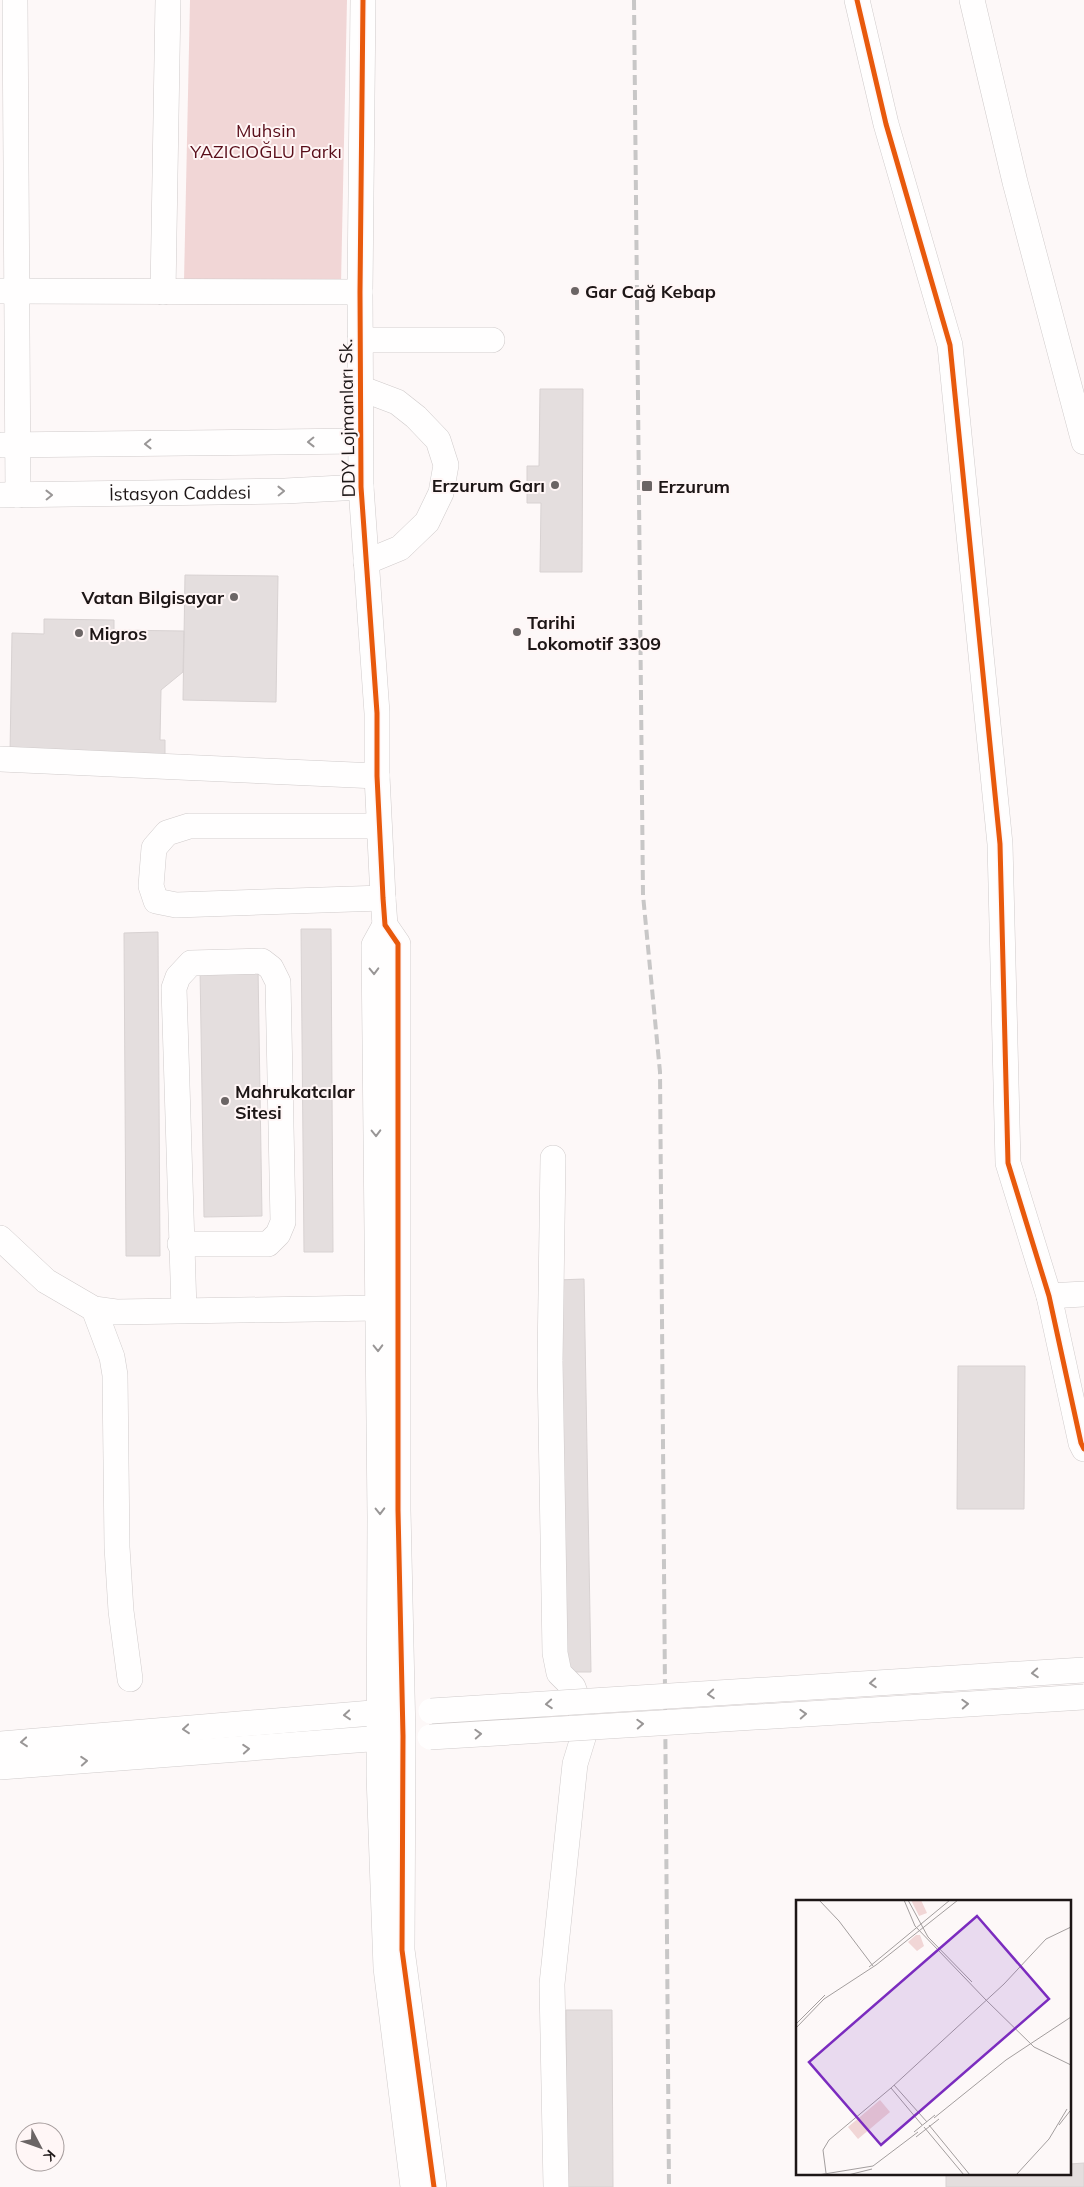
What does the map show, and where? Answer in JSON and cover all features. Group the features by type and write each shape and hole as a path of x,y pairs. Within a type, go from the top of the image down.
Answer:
{"street":[{"path":"9,495 8,291 15,0"},
{"path":"163,292 168,0"},
{"name":"DDY Lojmanları Sk.","path":"363,0 360,292 361,487 377,713 377,776 385,925"},
{"path":"857,0 886,124 950,345 1000,844 1008,1163 1049,1296 1081,1444 1084,1449"},
{"path":"972,0 1015,182 1084,442"},
{"path":"8,291 360,292"},
{"path":"360,340 492,340"},
{"path":"360,388 397,402 416,417 438,440 446,465 441,493 427,522 400,548 366,562"},
{"path":"9,446 360,441"},
{"name":"İstasyon Caddesi","path":"9,495 286,491 361,487"},
{"path":"0,758 377,776"},
{"path":"379,826 189,826 167,833 154,848 151,886 156,901 176,905 383,898"},
{"path":"391,1711 398,1510 398,944 385,925 374,946 377,1308 391,1737 402,1950 434,2187"},
{"path":"180,1244 268,1244 278,1234 283,1222 278,982 271,968 262,961 191,963 178,978 174,988 180,1244 184,1310"},
{"path":"553,1158 550,1361 556,1653 559,1673 573,1687 581,1709 583,1738 575,1764 552,1984 556,2187"},
{"path":"0,1238 46,1281 94,1309 116,1312 377,1308"},
{"path":"1049,1296 1084,1294"},
{"path":"94,1309 112,1357 115,1375 117,1546 121,1611 130,1679"},
{"path":"0,1744 391,1711 431,1711 1084,1670"},
{"path":"0,1767 391,1737 430,1737 1084,1697"},
{"path":"391,1737 379,1785 386,1968 413,2187"}],"green space":[{"name":"Muhsin YAZICIOĞLU Parkı","path":"190,0 347,0 341,284 184,281"}],"building":[{"name":"Erzurum Garı","path":"540,389 583,389 582,572 540,572 541,503 527,503 527,466 539,466"},
{"path":"185,575 278,576 276,702 183,700"},
{"path":"44,619 114,620 114,630 184,631 183,672 161,690 160,740 165,740 165,756 10,754 12,633 44,634"},
{"path":"301,929 331,929 333,1252 304,1252"},
{"path":"158,932 160,1256 126,1256 124,933"},
{"path":"258,967 262,1216 204,1217 200,968"},
{"path":"584,1279 591,1672 564,1672 557,1280"},
{"path":"958,1366 1025,1366 1024,1509 957,1509"},
{"path":"566,2010 612,2010 613,2187 567,2187"},
{"path":"1084,2163 1084,2187 946,2187 946,2174 1072,2174 1072,2164"}],"railway":[{"path":"634,0 643,895 660,1072 669,2187"}],"cycle path":[{"path":"363,0 360,292 361,487 377,713 377,776 385,925 398,944 398,1510 403,1736 402,1950 434,2187"},
{"path":"857,0 886,124 950,345 1000,844 1008,1163 1049,1296 1081,1443 1084,1449"}],"place":[{"name":"Gar Cağ Kebap","path":"575,291"},
{"name":"Erzurum Garı","path":"555,485"},
{"name":"Erzurum","path":"647,486"},
{"name":"Vatan Bilgisayar","path":"234,597"},
{"name":"Tarihi Lokomotif 3309","path":"517,632"},
{"name":"Migros","path":"79,633"},
{"name":"Mahrukatcılar Sitesi","path":"225,1101"}]}
